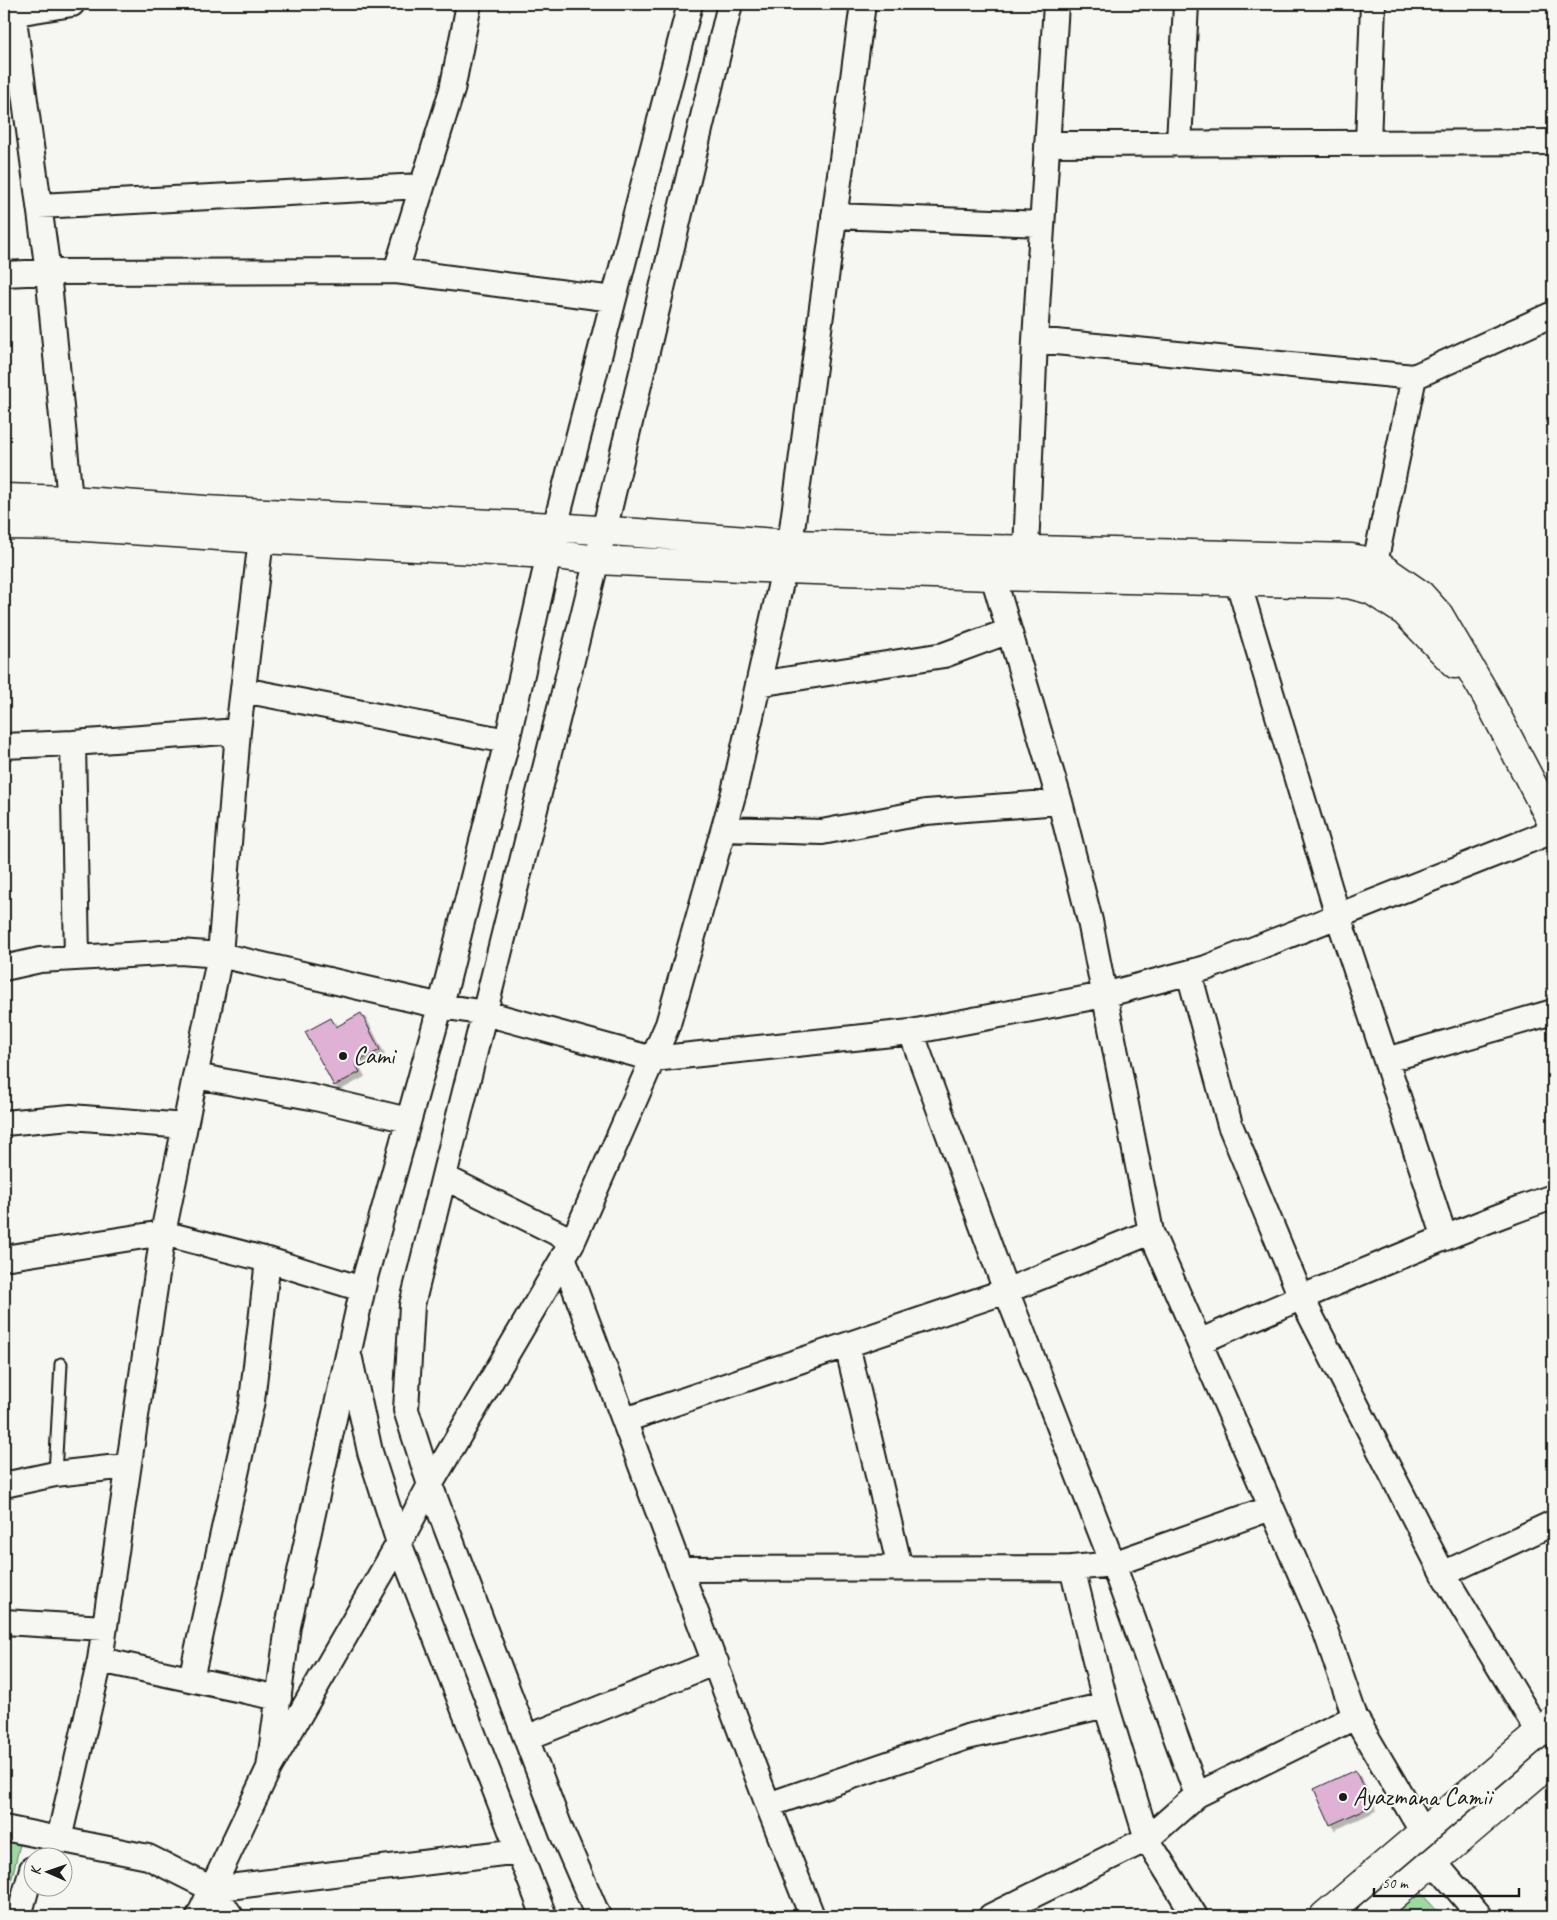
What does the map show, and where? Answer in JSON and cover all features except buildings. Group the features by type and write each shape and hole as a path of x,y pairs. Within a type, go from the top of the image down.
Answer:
{"main road":[{"path":"4,498 555,527 787,557 993,576 1348,584 1371,590 1405,612 1487,697"},
{"path":"4,525 71,526 261,539 549,554 597,560 787,557 994,549 1351,558 1374,563 1421,595 1439,615 1487,697 1553,824"},
{"path":"993,576 994,549"},
{"path":"1324,1916 1546,1727"},
{"path":"1370,1916 1553,1760"},
{"path":"1454,1806 1474,1828"}],"street":[{"path":"70,500 48,272 10,10 72,4"},
{"path":"396,271 452,90 469,4"},
{"path":"269,1768 288,1626 362,1289 441,1006 507,741 555,527 690,4"},
{"path":"598,1916 562,1832 526,1738 430,1484 406,1410 412,1304 604,532 730,4"},
{"path":"199,1916 269,1768 399,1543 430,1484 568,1249 668,1024 734,792 787,557 863,4"},
{"path":"1026,550 1035,340 1056,4"},
{"path":"1179,143 1186,4"},
{"path":"1368,143 1373,4"},
{"path":"1047,144 1553,142"},
{"path":"39,206 421,186"},
{"path":"834,216 1042,224"},
{"path":"4,274 48,272 396,271 613,299"},
{"path":"1035,340 1414,377 1553,314"},
{"path":"1374,563 1414,377"},
{"path":"46,1844 100,1660 127,1466 163,1233 220,955 238,731 261,539"},
{"path":"993,576 1060,802 1090,921 1151,1232 1325,1630 1355,1717 1422,1833"},
{"path":"1238,582 1338,916 1445,1238"},
{"path":"758,684 944,655 1009,631"},
{"path":"243,690 507,741"},
{"path":"4,746 238,731"},
{"path":"73,743 77,958"},
{"path":"724,829 822,832 926,812 1060,802"},
{"path":"4,968 40,960 180,952 220,955 441,1006 485,1013 653,1059 911,1032 1104,995 1206,968 1553,831"},
{"path":"1188,973 1230,1125 1301,1297 1443,1574 1546,1727"},
{"path":"1386,1060 1553,1012"},
{"path":"911,1032 1006,1291 1113,1564 1197,1796"},
{"path":"195,1076 311,1097 408,1120"},
{"path":"4,1123 71,1117 185,1126"},
{"path":"444,1177 568,1249 625,1420 768,1805 812,1916"},
{"path":"1199,1342 1301,1297 1513,1210 1553,1196"},
{"path":"625,1420 1006,1291 1151,1232"},
{"path":"4,1258 163,1233 268,1260 362,1289"},
{"path":"191,1679 252,1401 268,1260"},
{"path":"847,1345 900,1568"},
{"path":"348,1352 370,1452 399,1543 544,1916"},
{"path":"4,1485 55,1474 127,1466"},
{"path":"680,1569 1072,1568 1113,1564 1271,1508"},
{"path":"1443,1574 1553,1522"},
{"path":"1072,1568 1106,1706 1147,1839 1196,1916"},
{"path":"4,1622 104,1628"},
{"path":"100,1660 279,1698"},
{"path":"526,1738 716,1662"},
{"path":"768,1805 967,1737 1106,1706"},
{"path":"991,1916 1147,1839 1197,1796 1355,1717"},
{"path":"4,1828 46,1844 148,1856 212,1889 231,1916"},
{"path":"212,1889 519,1851"},
{"path":"1434,1862 1480,1916"},
{"path":"19,1916 24,1898"}],"lane":[{"path":"55,1474 61,1364"}],"green space":[{"path":"4,1841 20,1844 4,1911"},
{"path":"1417,1889 1442,1916 1386,1916"}],"place":[{"name":"Cami","path":"343,1056"},
{"name":"Ayazmana Camii","path":"1343,1797"}]}
